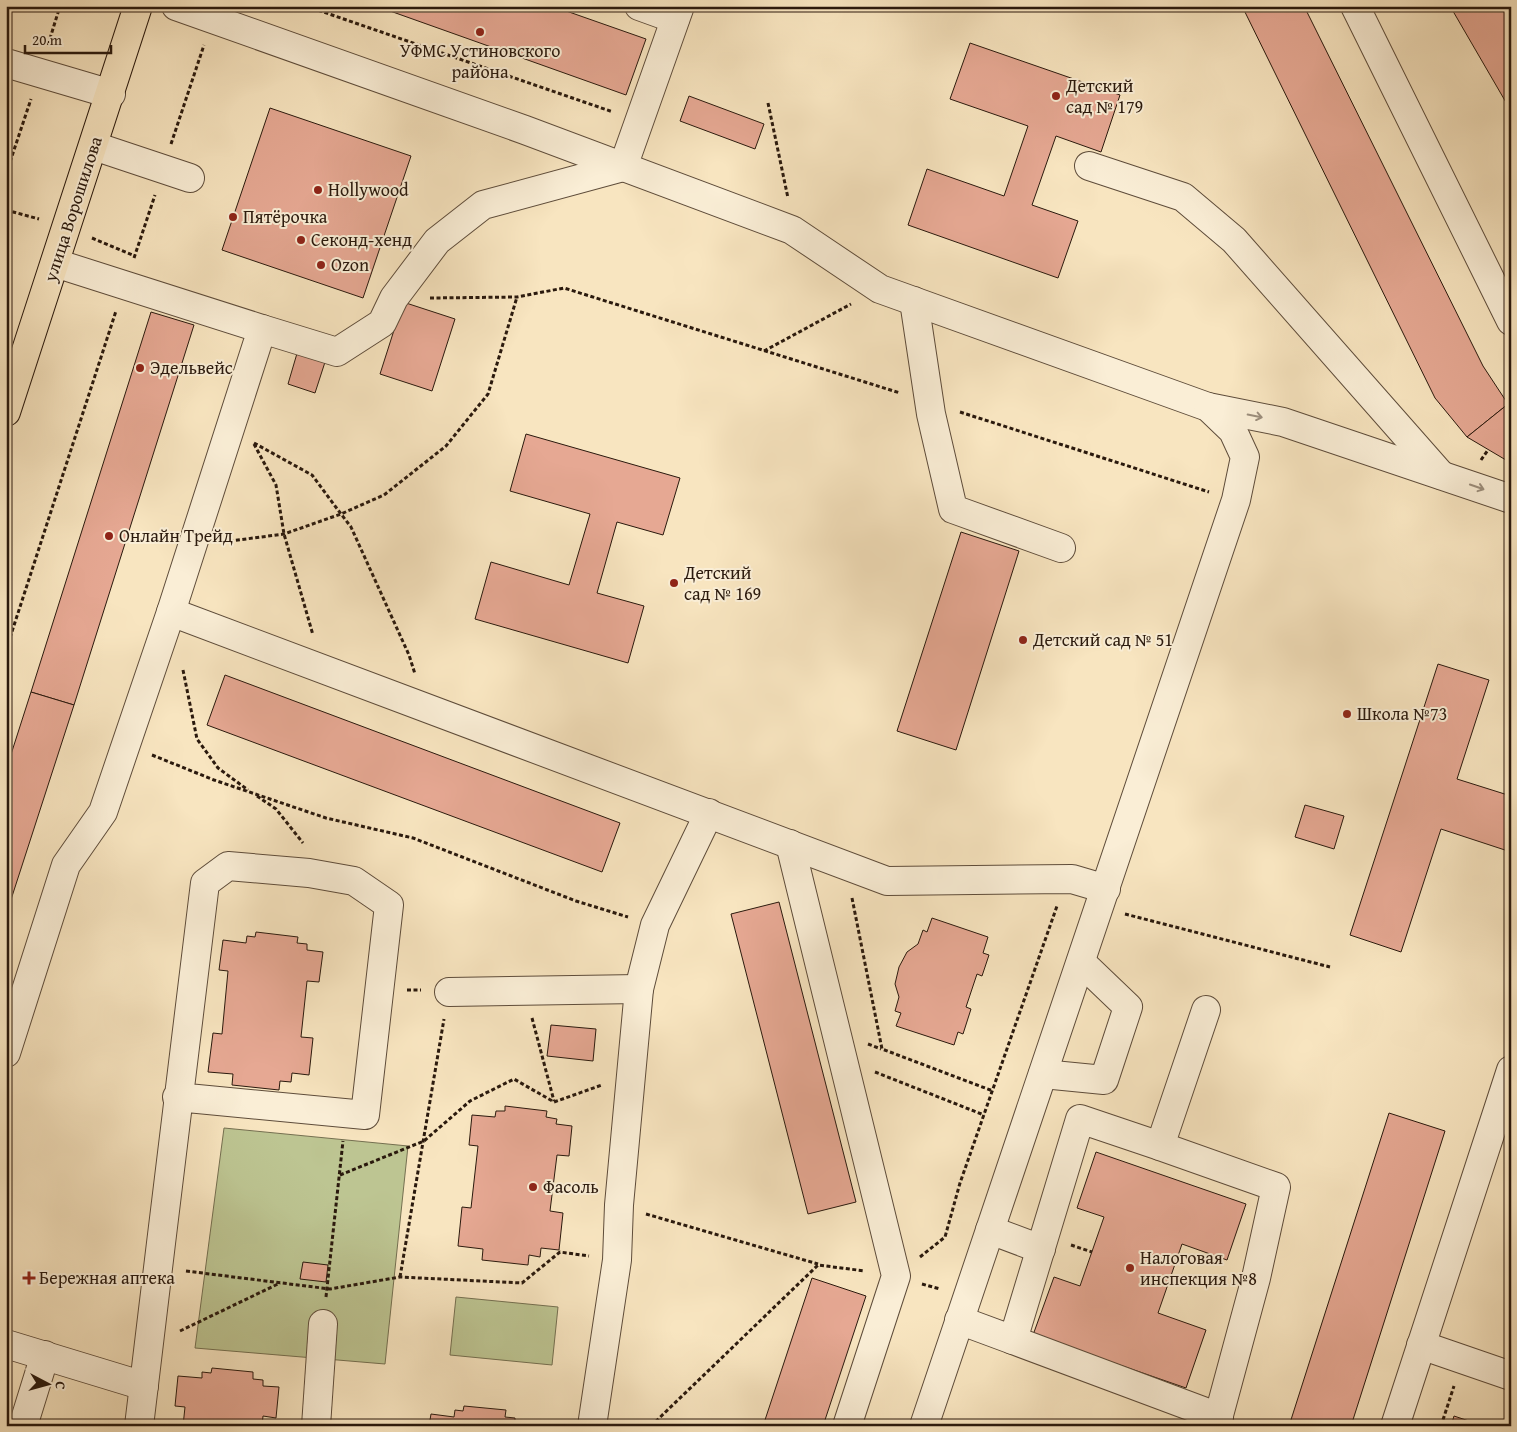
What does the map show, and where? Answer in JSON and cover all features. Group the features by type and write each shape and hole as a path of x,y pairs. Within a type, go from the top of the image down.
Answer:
{"main road":[{"name":"улица Ворошилова","path":"6,412 111,94 138,6"}],"street":[{"path":"176,6 792,230 880,289 1208,407 1283,422 1511,499"},
{"path":"623,167 678,13 639,6"},
{"path":"1354,6 1511,321"},
{"path":"6,63 111,94"},
{"path":"94,146 190,178"},
{"path":"1089,166 1183,197 1234,240 1441,475"},
{"path":"55,263 337,352 382,323 394,298 437,241 482,205 623,167"},
{"path":"914,301 930,402 953,509 1061,548"},
{"path":"6,1053 66,865 103,812 193,546 262,329"},
{"path":"924,1426 1236,500 1245,457 1233,431 1208,407"},
{"path":"171,612 887,881 1066,879 1106,889"},
{"path":"592,1426 617,1260 619,1206 639,989 655,925 709,813"},
{"path":"790,844 896,1276 847,1426"},
{"path":"139,1426 151,1344 177,1096 205,883 228,866 330,877 354,881 389,905 365,1116 177,1096"},
{"path":"1043,1074 1104,1080 1128,1007 1081,962"},
{"path":"449,992 639,989"},
{"path":"1160,1146 1206,1010"},
{"path":"1395,1426 1511,1070"},
{"path":"963,1309 1013,1340 1217,1421 1256,1278 1276,1188 1080,1119 1013,1340"},
{"path":"990,1230 1040,1249"},
{"path":"316,1426 323,1324"},
{"path":"6,1344 144,1386"},
{"path":"1421,1345 1511,1376"},
{"path":"24,1426 45,1355"}],"path":[{"path":"306,6 639,121"},
{"path":"768,103 792,230"},
{"path":"6,650 125,285"},
{"path":"394,298 517,297 564,288 1236,500"},
{"path":"764,351 880,289"},
{"path":"193,546 284,534 341,514 384,494 446,446 488,394 517,297"},
{"path":"230,430 312,475 351,527 409,655 425,707"},
{"path":"254,443 276,485 284,534 311,627 317,667"},
{"path":"181,661 197,739 218,768 276,809 330,877"},
{"path":"126,744 252,793 326,818 413,838 576,901 655,925"},
{"path":"846,865 882,1049 993,1091"},
{"path":"896,1276 945,1237 960,1183 1066,879"},
{"path":"380,988 449,992 400,1277"},
{"path":"525,991 554,1102"},
{"path":"843,1059 984,1115"},
{"path":"340,1175 424,1141 470,1101 514,1079 554,1102 631,1074"},
{"path":"323,1324 346,1114"},
{"path":"619,1206 818,1265 896,1276 963,1309"},
{"path":"159,1268 327,1289 400,1277 522,1283 560,1252 617,1260"},
{"path":"651,1426 818,1265"},
{"path":"151,1344 281,1282"},
{"path":"1441,1426 1463,1360"}],"green space":[{"path":"224,1128 408,1146 385,1364 195,1348"},
{"path":"456,1297 558,1307 552,1365 450,1355"}],"building":[{"path":"376,6 552,6 646,39 626,95"},
{"path":"1242,6 1304,6 1483,366 1508,404 1467,437 1435,398"},
{"path":"1450,6 1511,6 1511,111"},
{"path":"970,43 1120,95 1101,152 1056,136 1032,205 1078,221 1058,278 908,225 927,169 1004,196 1028,126 950,99"},
{"path":"689,96 764,124 755,149 680,121"},
{"path":"270,108 411,156 363,298 222,250"},
{"path":"403,302 455,319 432,391 380,374"},
{"path":"151,312 194,325 74,705 31,692"},
{"path":"298,350 326,359 315,393 288,384"},
{"path":"1508,404 1511,405 1511,463 1467,437"},
{"path":"526,434 680,478 663,535 617,522 597,593 644,606 628,663 475,619 491,562 569,585 590,514 510,491"},
{"path":"961,532 1019,551 956,750 897,731"},
{"path":"1438,664 1489,680 1457,779 1511,796 1511,852 1441,829 1401,952 1350,935"},
{"path":"225,675 620,823 602,872 207,725"},
{"path":"31,692 74,705 6,915 6,770"},
{"path":"1305,805 1344,816 1334,849 1295,837"},
{"path":"779,902 856,1202 808,1214 731,914"},
{"path":"932,918 988,937 983,953 989,955 982,976 977,974 966,1007 971,1009 963,1034 958,1032 954,1045 896,1026 901,1013 895,1011 899,997 895,984 899,967 907,952 918,944 923,930 927,932"},
{"path":"256,932 298,937 297,943 307,944 307,950 323,952 319,982 307,981 301,1037 313,1038 309,1075 292,1073 291,1082 280,1081 279,1090 232,1085 233,1074 208,1072 213,1033 222,1034 228,971 219,970 223,940 246,943 247,936 255,937"},
{"path":"551,1025 596,1029 593,1061 547,1056"},
{"path":"505,1106 547,1111 546,1117 557,1119 556,1124 572,1126 569,1156 557,1155 550,1211 563,1213 559,1250 541,1248 540,1257 529,1255 528,1265 482,1260 483,1249 458,1246 462,1207 471,1208 478,1146 469,1145 472,1115 495,1117 496,1111 505,1111"},
{"path":"1389,1113 1445,1131 1351,1426 1289,1426"},
{"name":"Налоговая инспекция №8","path":"1096,1152 1246,1204 1227,1260 1182,1244 1158,1313 1206,1330 1186,1388 1033,1335 1054,1277 1080,1286 1104,1217 1077,1208"},
{"path":"303,1262 328,1265 326,1282 300,1279"},
{"path":"812,1278 866,1296 823,1426 763,1426"},
{"path":"212,1368 253,1372 253,1379 263,1380 263,1386 279,1387 276,1418 263,1416 262,1426 183,1426 185,1407 175,1406 178,1376 202,1378 202,1372 211,1373"},
{"path":"464,1406 506,1410 505,1417 515,1418 515,1424 531,1426 429,1426 431,1414 454,1417 455,1410 463,1411"},
{"path":"1454,1416 1484,1426 1451,1426"}],"place":[{"name":"УФМС Устиновского района","path":"480,32"},
{"name":"Детский сад № 179","path":"1056,96"},
{"name":"Hollywood","path":"318,190"},
{"name":"Пятёрочка","path":"233,217"},
{"name":"Секонд-хенд","path":"301,240"},
{"name":"Ozon","path":"321,265"},
{"name":"Эдельвейс","path":"140,368"},
{"name":"Онлайн Трейд","path":"109,536"},
{"name":"Детский сад № 169","path":"674,583"},
{"name":"Детский сад № 51","path":"1023,640"},
{"name":"Школа №73","path":"1347,714"},
{"name":"Фасоль","path":"533,1187"},
{"name":"Налоговая инспекция №8","path":"1130,1268"},
{"name":"Бережная аптека","path":"29,1278"}]}
